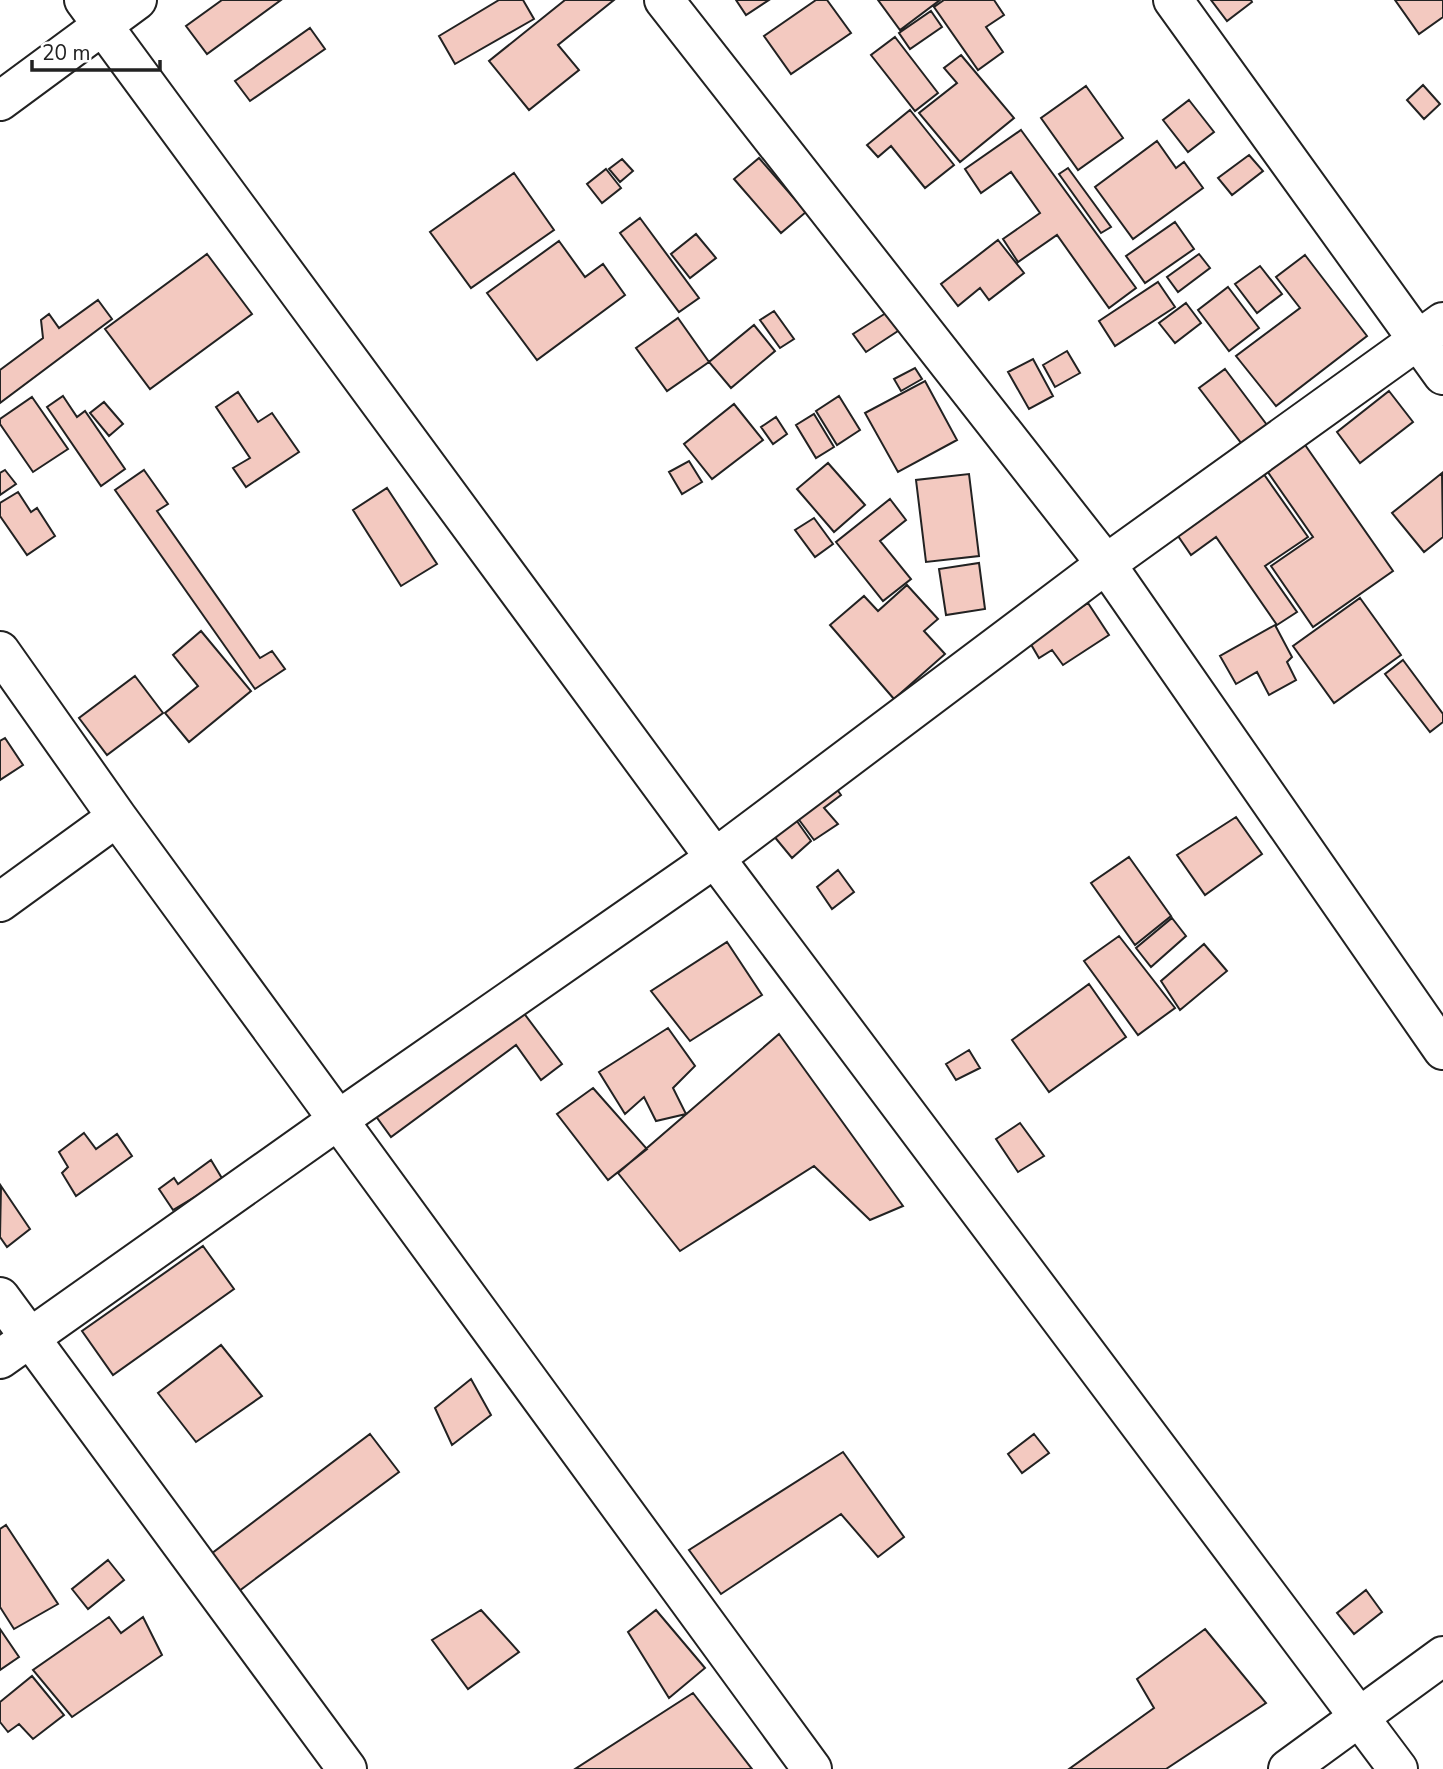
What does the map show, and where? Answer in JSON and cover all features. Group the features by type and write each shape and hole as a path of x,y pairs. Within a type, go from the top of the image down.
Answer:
{"street":[{"path":"0,101 94,13 137,0"},
{"path":"664,0 1105,564 1443,1050"},
{"path":"1173,0 1430,331 1443,375"},
{"path":"94,13 715,858 1398,1769"},
{"path":"14,1349 715,858 1105,564 1430,331"},
{"path":"0,651 117,817 812,1769"},
{"path":"0,902 117,817"},
{"path":"0,1297 14,1349 347,1769"},
{"path":"1288,1769 1443,1656"}],"building":[{"path":"222,0 281,0 207,54 186,26"},
{"path":"499,0 523,0 534,19 455,64 439,36"},
{"path":"565,0 614,0 558,45 579,70 529,110 489,61"},
{"path":"736,0 769,0 746,15"},
{"path":"816,0 827,0 851,33 791,74 764,36"},
{"path":"878,0 940,0 900,30"},
{"path":"944,0 994,0 1004,15 986,27 1003,52 978,70 934,7"},
{"path":"1211,0 1251,0 1252,2 1227,21"},
{"path":"1395,0 1443,0 1443,17 1419,34"},
{"path":"931,11 942,27 910,49 899,33"},
{"path":"310,28 325,49 250,101 235,81"},
{"path":"895,37 938,93 915,111 871,55"},
{"path":"961,55 1014,118 960,162 919,113 957,83 944,68"},
{"path":"1423,85 1440,104 1424,119 1407,100"},
{"path":"1086,86 1123,138 1078,170 1041,118"},
{"path":"1189,100 1214,132 1188,152 1163,120"},
{"path":"910,110 954,165 925,188 891,146 878,157 867,145"},
{"path":"1021,130 1136,288 1109,308 1057,235 1018,262 1003,239 1040,213 1011,172 981,193 965,169"},
{"path":"1157,141 1176,168 1184,162 1203,188 1133,239 1095,187"},
{"path":"1249,155 1263,171 1232,195 1218,178"},
{"path":"759,158 806,212 781,233 734,179"},
{"path":"622,159 633,171 620,182 609,169"},
{"path":"1068,168 1111,227 1101,233 1059,174"},
{"path":"606,169 621,188 602,203 587,184"},
{"path":"514,173 554,230 471,288 430,232"},
{"path":"640,218 699,298 679,312 620,233"},
{"path":"1175,222 1194,249 1145,283 1126,256"},
{"path":"696,234 716,258 690,278 671,254"},
{"path":"998,240 1024,273 989,300 980,288 958,306 941,284"},
{"path":"559,241 585,277 603,264 625,295 537,360 487,293"},
{"path":"207,254 252,314 150,389 105,329"},
{"path":"1199,254 1210,268 1178,292 1167,277"},
{"path":"1305,255 1367,336 1276,406 1236,356 1300,308 1276,277"},
{"path":"1260,266 1282,294 1257,313 1235,284"},
{"path":"1158,282 1175,307 1115,346 1099,321"},
{"path":"1228,287 1259,328 1229,351 1198,310"},
{"path":"98,300 112,319 0,403 0,370 43,338 41,320 49,314 59,328"},
{"path":"1186,303 1201,323 1175,343 1159,323"},
{"path":"774,311 794,339 780,348 760,320"},
{"path":"889,311 901,329 866,352 853,334"},
{"path":"678,318 709,362 667,391 636,348"},
{"path":"754,325 775,351 731,388 709,362"},
{"path":"1067,351 1080,373 1055,387 1043,365"},
{"path":"1033,359 1053,396 1029,409 1008,372"},
{"path":"915,368 922,379 901,391 894,379"},
{"path":"1225,369 1270,429 1245,448 1199,388"},
{"path":"925,381 957,440 898,472 865,413"},
{"path":"1389,391 1413,422 1360,463 1337,432"},
{"path":"238,392 258,422 272,413 299,452 246,487 233,468 250,458 216,407"},
{"path":"63,396 77,417 85,411 125,469 101,486 47,407"},
{"path":"839,396 860,430 837,445 816,411"},
{"path":"32,397 68,449 33,472 0,424 0,419"},
{"path":"104,402 123,424 109,436 90,413"},
{"path":"734,404 763,440 712,479 684,444"},
{"path":"814,414 834,447 816,458 796,425"},
{"path":"776,417 787,434 773,444 761,427"},
{"path":"1303,442 1393,571 1313,627 1271,566 1313,537 1265,468"},
{"path":"689,461 702,482 682,494 669,472"},
{"path":"828,463 865,505 834,532 797,489"},
{"path":"5,470 16,484 0,495 0,473"},
{"path":"144,470 168,504 157,511 260,658 272,651 285,669 255,689 115,490"},
{"path":"1263,473 1308,537 1265,566 1297,612 1277,625 1216,537 1191,555 1176,533"},
{"path":"1442,473 1443,537 1424,552 1392,513"},
{"path":"969,474 979,556 926,562 916,480"},
{"path":"387,488 437,564 401,586 353,510"},
{"path":"18,492 31,512 37,508 55,536 27,555 0,516 0,503"},
{"path":"890,499 906,520 880,541 911,579 883,601 836,542"},
{"path":"814,518 833,544 815,557 795,530"},
{"path":"979,563 985,609 946,615 939,569"},
{"path":"907,585 938,619 924,631 945,654 894,699 830,625 864,596 878,611"},
{"path":"1360,598 1401,655 1334,703 1293,646"},
{"path":"1088,603 1109,635 1063,665 1052,650 1039,658 1029,641"},
{"path":"1275,625 1292,657 1287,662 1296,680 1269,695 1257,672 1236,684 1220,656"},
{"path":"201,631 251,691 189,742 165,713 198,686 173,655"},
{"path":"1403,660 1443,714 1443,722 1430,732 1385,674"},
{"path":"135,676 163,713 107,755 79,718"},
{"path":"5,738 23,765 0,780 0,741"},
{"path":"833,784 841,795 824,808 838,824 814,840 794,813"},
{"path":"794,817 811,841 792,858 773,835"},
{"path":"1236,817 1262,854 1205,895 1177,855"},
{"path":"1129,857 1171,916 1135,945 1091,883"},
{"path":"838,870 854,892 832,909 817,887"},
{"path":"1172,918 1186,936 1151,967 1136,948"},
{"path":"1119,936 1175,1008 1138,1035 1084,961"},
{"path":"727,942 762,995 690,1041 651,991"},
{"path":"1204,944 1227,971 1180,1010 1161,981"},
{"path":"1089,984 1126,1037 1049,1092 1012,1040"},
{"path":"520,1008 562,1064 541,1080 516,1045 391,1137 375,1115"},
{"path":"668,1028 695,1066 673,1088 686,1114 656,1121 644,1097 625,1114 599,1072"},
{"path":"779,1034 903,1206 870,1220 814,1166 680,1251 618,1173"},
{"path":"969,1050 980,1068 956,1080 946,1064"},
{"path":"593,1088 647,1149 608,1180 557,1114"},
{"path":"1020,1123 1044,1156 1018,1172 996,1139"},
{"path":"84,1133 96,1149 117,1134 132,1156 76,1196 62,1173 68,1167 59,1152"},
{"path":"211,1160 223,1180 173,1210 159,1189 174,1178 178,1184"},
{"path":"1,1186 30,1229 7,1247 0,1237"},
{"path":"203,1246 234,1289 113,1375 82,1331"},
{"path":"221,1345 262,1396 196,1442 158,1393"},
{"path":"471,1379 491,1415 452,1445 435,1408"},
{"path":"370,1434 399,1472 235,1594 207,1557"},
{"path":"1034,1434 1049,1453 1022,1473 1008,1454"},
{"path":"843,1452 904,1537 878,1557 841,1514 721,1594 689,1550"},
{"path":"6,1525 58,1604 14,1629 0,1607 0,1529"},
{"path":"108,1560 124,1580 88,1609 72,1589"},
{"path":"1366,1590 1382,1612 1354,1634 1337,1613"},
{"path":"481,1610 519,1652 468,1689 432,1640"},
{"path":"656,1610 705,1668 669,1698 628,1632"},
{"path":"109,1617 121,1633 143,1617 162,1655 72,1717 33,1670"},
{"path":"0,1629 19,1657 0,1670"},
{"path":"1205,1629 1266,1703 1166,1769 1069,1769 1154,1708 1137,1679"},
{"path":"32,1676 64,1715 33,1739 19,1724 8,1732 0,1722 0,1702"},
{"path":"693,1693 752,1769 575,1769"}]}
